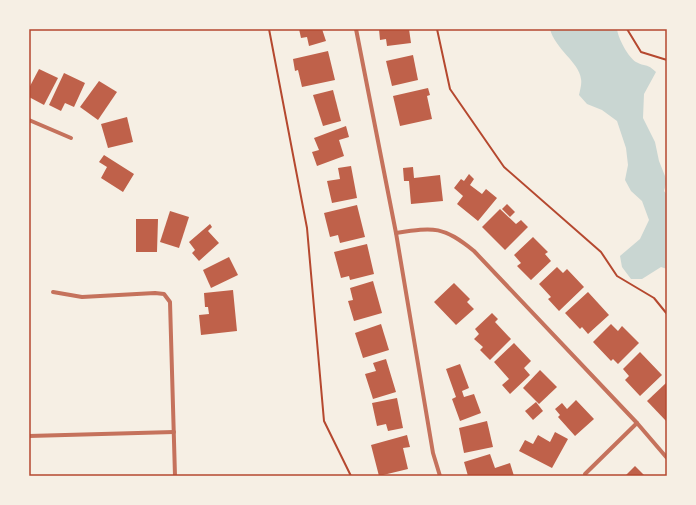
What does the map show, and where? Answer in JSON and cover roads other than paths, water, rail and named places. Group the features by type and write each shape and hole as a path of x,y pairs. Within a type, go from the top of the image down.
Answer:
{"street":[{"path":"356,29 396,233 433,453 440,476"},
{"path":"29,120 71,138"},
{"path":"396,233 423,229 437,229 450,233 474,251 638,423 667,458"},
{"path":"54,292 82,297 155,293 164,294 170,302 175,476"},
{"path":"585,474 638,423"},
{"path":"29,436 174,432"}]}
